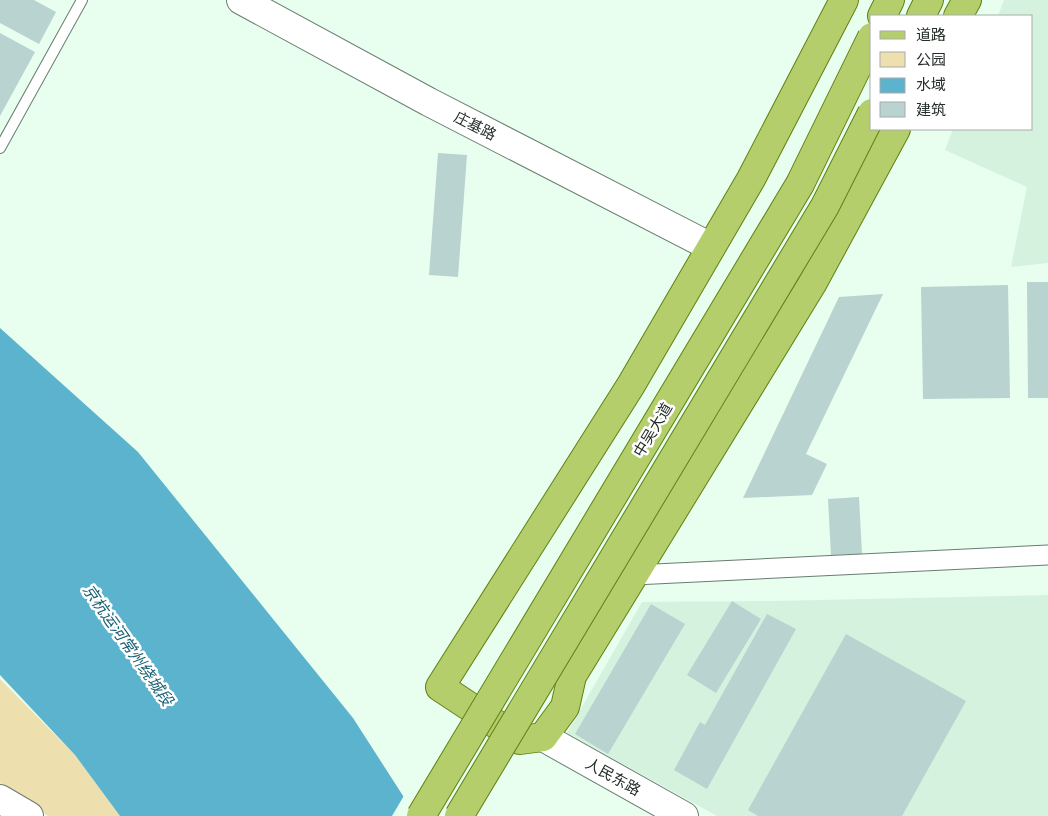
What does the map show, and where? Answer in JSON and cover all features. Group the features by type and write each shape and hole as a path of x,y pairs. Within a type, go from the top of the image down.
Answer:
{"main road":[{"path":"844,0 750,179 631,385 440,687 520,740 543,737 565,707 572,676 812,284 895,130"},
{"path":"882,15 890,0"},
{"path":"922,15 929,0"},
{"path":"959,15 967,0"},
{"name":"中吴大道","path":"421,816 800,184 870,42"},
{"path":"459,816 825,206 870,117"}],"street":[{"name":"庄基路","path":"241,0 429,102 711,247"},
{"path":"634,575 1048,555"},
{"name":"人民东路","path":"543,737 684,816"},
{"path":"0,799 29,816"}],"lane":[{"path":"0,148 82,0"}],"shaded area":[{"path":"1004,0 1048,0 1048,263 1011,267 1027,187 945,150 953,130 1033,130 1033,15 998,15"},
{"path":"1048,595 1048,816 717,816 567,733 642,602"}],"green space":[{"path":"0,679 75,755 120,816 48,816 0,783"}],"water":[{"name":"京杭运河常州绕城段","path":"0,328 138,452 353,718 416,816 120,816 75,755 0,675"}],"pier":[{"path":"405,794 419,815 419,816 392,816"}],"building":[{"path":"0,0 34,0 56,12 39,44 0,23"},
{"path":"0,33 35,52 0,116"},
{"path":"438,153 467,155 458,277 429,275"},
{"path":"1027,282 1048,282 1048,398 1028,398"},
{"path":"1008,285 1010,398 923,399 921,287"},
{"path":"883,294 806,454 827,464 812,495 743,498 839,297"},
{"path":"859,497 862,554 831,555 828,499"},
{"path":"732,601 761,619 716,693 687,675"},
{"path":"651,604 685,624 608,754 575,734"},
{"path":"767,614 796,629 707,789 674,770 700,722 705,725"},
{"path":"846,634 966,701 902,816 758,816 748,810"}]}
